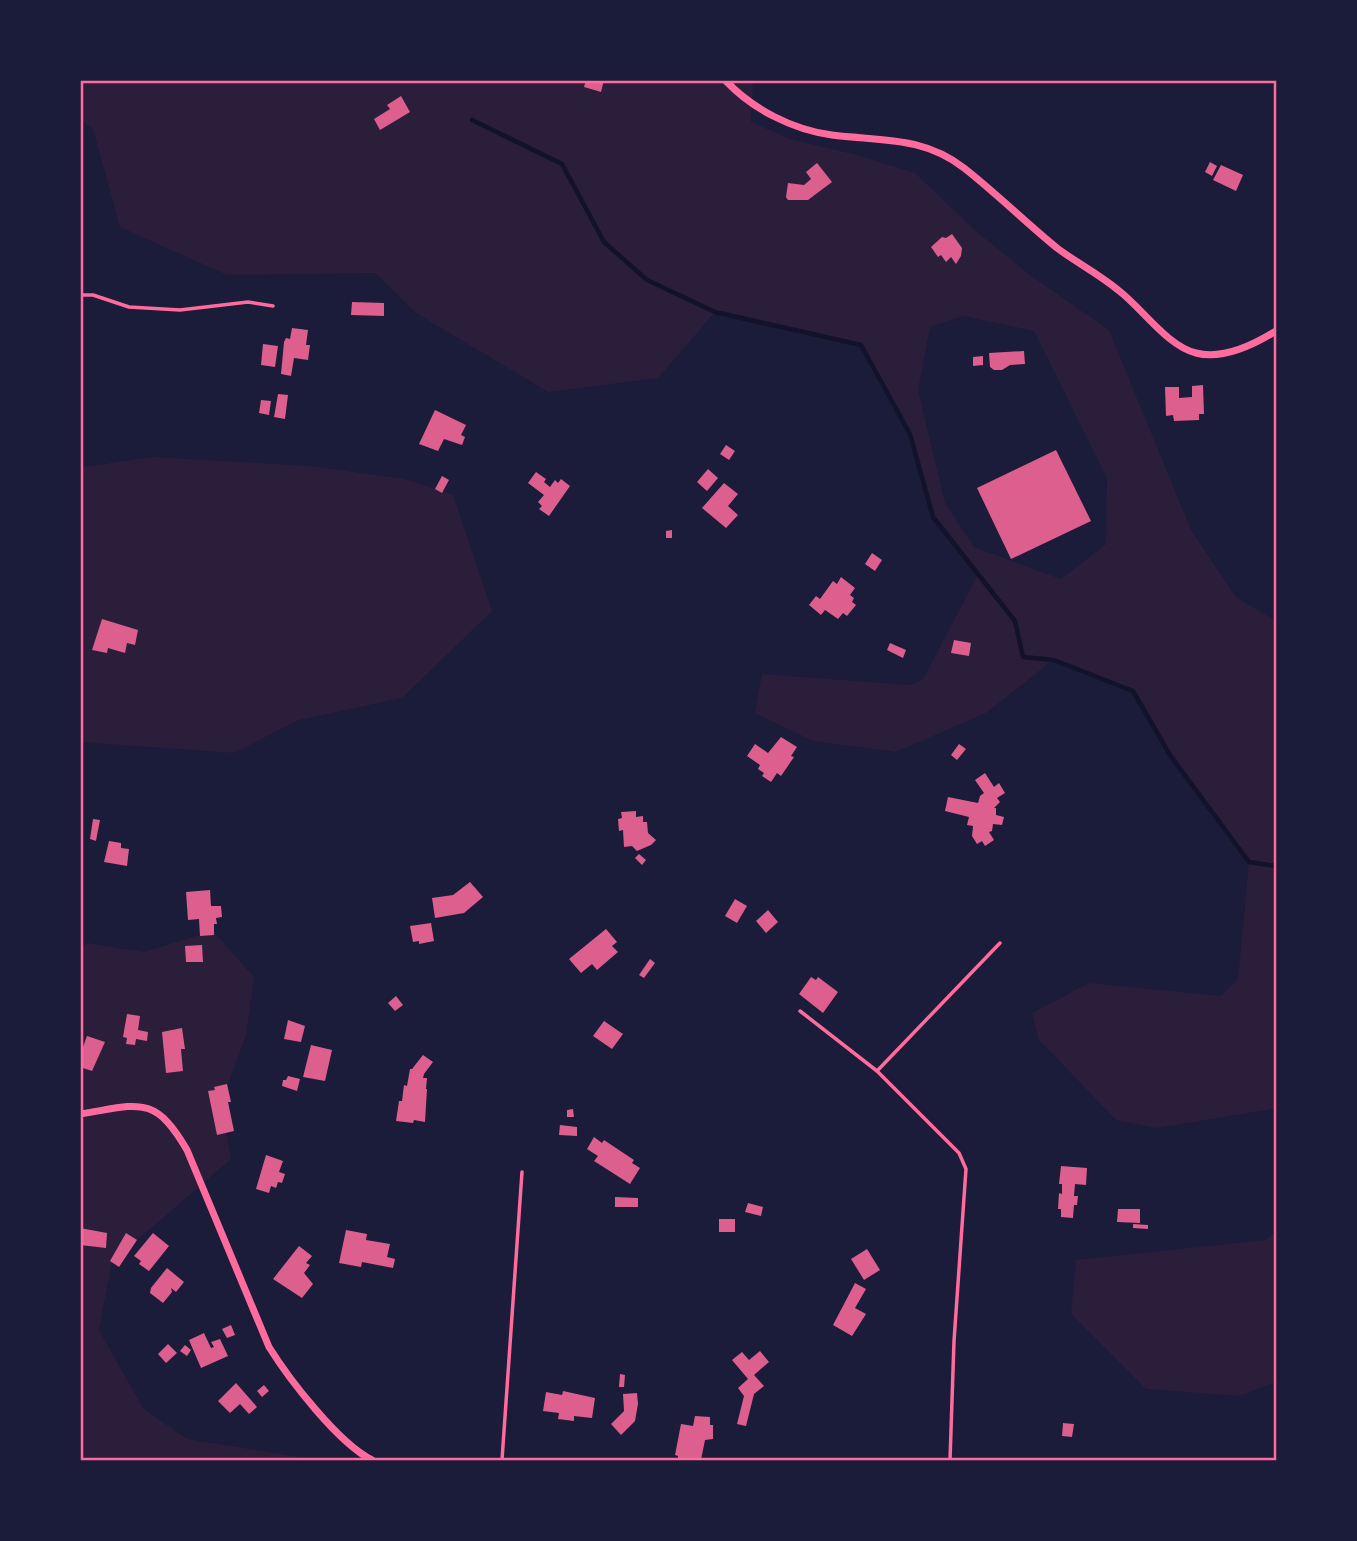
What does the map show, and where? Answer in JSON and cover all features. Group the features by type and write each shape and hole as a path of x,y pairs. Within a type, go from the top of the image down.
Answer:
{"street":[{"path":"725,80 760,109 802,129 831,135 900,140 921,145 962,166 1059,249 1118,290 1176,344 1197,354 1223,353 1244,347 1276,331"},
{"path":"80,1114 119,1106 144,1106 155,1110 178,1134 269,1347 305,1397 342,1436 372,1461"}],"lane":[{"path":"80,295 93,295 129,307 180,310 248,302 274,306"},
{"path":"877,1071 1000,943"},
{"path":"800,1011 877,1071 959,1153 966,1170 954,1341 950,1461"},
{"path":"502,1461 522,1172"}],"shaded area":[{"path":"81,81 753,81 751,122 790,139 857,155 915,173 976,231 1030,275 1109,330 1191,530 1236,597 1276,621 1276,1114 1272,1109 1157,1128 1116,1120 1039,1040 1032,1013 1089,983 1221,996 1238,979 1249,862 1170,755 1133,691 1053,660 986,713 896,752 813,741 755,713 762,674 910,685 923,679 978,575 933,517 910,434 861,345 715,312 658,378 548,392 416,313 375,273 227,275 120,227 93,129 81,120","holes":["963,316 1034,331 1107,478 1106,544 1061,579 974,547 945,503 918,390 930,327"]},
{"path":"153,457 310,466 405,479 453,495 492,611 402,698 299,720 234,753 81,742 80,473 84,467"},
{"path":"213,931 254,977 246,1035 221,1104 231,1159 112,1262 99,1330 143,1408 187,1439 310,1460 81,1460 81,947 88,943 144,952"},
{"path":"1276,1232 1276,1382 1239,1396 1146,1389 1071,1314 1076,1260 1265,1240"}],"building":[{"path":"586,80 604,80 601,92 584,87"},
{"path":"401,96 410,112 380,130 374,119 390,109 387,105"},
{"path":"1210,162 1217,166 1212,176 1205,172"},
{"path":"817,163 832,182 808,200 788,200 788,183 804,185 811,179 806,172"},
{"path":"1221,165 1243,175 1236,191 1213,180"},
{"path":"952,234 962,248 956,264 951,257 946,262 941,255 938,257 931,247 942,237 946,238"},
{"path":"352,302 384,303 384,316 351,315"},
{"path":"292,328 308,330 306,345 310,345 308,360 294,358 291,376 281,374 284,342 286,338 290,339"},
{"path":"263,344 278,346 275,367 261,365"},
{"path":"1024,351 1025,364 1010,365 1002,370 990,367 989,353"},
{"path":"983,356 983,365 973,366 973,357"},
{"path":"1203,385 1204,414 1199,414 1199,420 1174,421 1173,415 1166,416 1165,387 1179,387 1179,398 1192,397 1192,386"},
{"path":"278,394 288,395 285,419 274,417"},
{"path":"261,400 271,401 269,415 259,413"},
{"path":"435,410 466,425 461,435 465,437 462,445 444,439 438,451 419,444"},
{"path":"726,445 735,451 729,460 720,454"},
{"path":"1056,450 1091,521 1011,559 977,488"},
{"path":"708,469 718,478 707,491 697,482"},
{"path":"536,472 546,479 544,482 550,487 555,480 558,483 561,479 570,486 549,516 539,509 542,506 538,502 544,495 528,483"},
{"path":"442,476 449,480 442,493 435,489"},
{"path":"724,483 738,494 728,506 738,515 726,528 702,508"},
{"path":"672,530 672,538 666,538 666,531"},
{"path":"872,553 882,560 875,571 865,564"},
{"path":"841,577 855,588 850,595 856,605 847,616 843,613 838,619 825,610 821,615 809,605 816,596 820,599 833,581 837,584"},
{"path":"102,619 138,630 135,645 127,643 125,653 108,648 107,653 92,650"},
{"path":"954,640 971,643 969,656 951,653"},
{"path":"890,643 906,650 903,658 887,650"},
{"path":"781,737 797,747 791,756 794,757 781,776 777,773 771,782 762,776 764,773 758,769 760,765 747,756 755,744 768,753"},
{"path":"959,744 966,749 957,760 951,755"},
{"path":"985,773 994,787 999,783 1005,793 997,798 1000,802 994,808 996,815 1004,817 1002,825 993,824 992,831 989,832 994,840 985,846 982,841 977,844 972,836 973,826 967,825 969,817 945,811 948,797 978,803 984,793 975,780"},
{"path":"636,811 636,817 643,816 643,822 647,822 648,833 656,840 637,851 632,846 624,847 623,830 619,831 618,819 622,818 621,812"},
{"path":"93,819 100,820 96,841 90,839"},
{"path":"109,841 121,843 121,848 129,849 127,866 104,862"},
{"path":"639,854 646,860 642,865 635,858"},
{"path":"470,882 483,897 464,913 435,918 432,898 453,895"},
{"path":"210,890 211,906 221,906 222,917 216,918 214,935 200,936 199,919 188,920 186,892"},
{"path":"735,899 747,906 737,923 725,916"},
{"path":"768,910 778,922 766,933 756,921"},
{"path":"431,923 434,941 419,944 419,941 413,942 410,926"},
{"path":"606,929 617,942 612,946 618,952 597,970 592,964 581,973 569,959"},
{"path":"202,945 203,962 186,962 185,946"},
{"path":"650,959 655,963 644,978 639,975"},
{"path":"811,977 816,980 818,977 838,992 823,1013 799,994"},
{"path":"396,996 403,1005 395,1011 388,1003"},
{"path":"127,1014 140,1016 138,1030 148,1032 147,1041 136,1039 135,1045 126,1044 127,1038 123,1037"},
{"path":"288,1020 305,1026 301,1042 284,1039"},
{"path":"604,1021 623,1034 612,1049 593,1036"},
{"path":"182,1028 185,1049 181,1049 183,1071 166,1073 162,1032"},
{"path":"87,1036 105,1042 92,1071 80,1067 80,1055"},
{"path":"311,1045 332,1050 325,1081 303,1077"},
{"path":"423,1055 433,1062 423,1078 427,1078 425,1122 396,1121 399,1101 402,1101 410,1069"},
{"path":"288,1076 300,1079 297,1091 282,1086 283,1080"},
{"path":"227,1084 234,1131 217,1135 208,1091"},
{"path":"573,1109 574,1117 567,1117 567,1110"},
{"path":"560,1125 577,1127 577,1136 559,1135"},
{"path":"594,1137 602,1143 604,1140 634,1160 632,1163 640,1168 630,1184 594,1161 598,1156 587,1149"},
{"path":"266,1155 283,1161 279,1172 285,1174 282,1183 278,1182 276,1188 271,1186 269,1193 256,1189"},
{"path":"1061,1166 1087,1168 1086,1185 1075,1184 1074,1196 1078,1196 1073,1218 1061,1217 1061,1209 1058,1209 1059,1193 1062,1194 1062,1184 1059,1184"},
{"path":"615,1197 638,1198 638,1207 615,1207"},
{"path":"748,1203 763,1207 761,1216 745,1212"},
{"path":"1118,1209 1140,1209 1140,1223 1117,1222"},
{"path":"719,1219 735,1219 735,1232 719,1232"},
{"path":"1133,1224 1148,1225 1148,1229 1133,1228"},
{"path":"80,1228 107,1233 106,1248 80,1245"},
{"path":"346,1230 367,1234 366,1240 390,1244 387,1257 395,1259 393,1268 362,1262 361,1267 339,1263"},
{"path":"126,1233 137,1240 119,1267 110,1261"},
{"path":"153,1233 169,1246 149,1271 139,1264 141,1261 134,1256"},
{"path":"299,1246 312,1256 306,1263 310,1265 304,1273 313,1284 302,1298 273,1279"},
{"path":"867,1249 880,1270 864,1280 851,1259"},
{"path":"167,1268 184,1282 176,1292 171,1288 172,1292 163,1303 150,1293"},
{"path":"855,1283 866,1289 855,1308 866,1314 852,1336 833,1325"},
{"path":"231,1325 235,1335 227,1338 222,1329"},
{"path":"204,1333 211,1348 214,1347 211,1342 220,1339 228,1356 201,1368 189,1340"},
{"path":"168,1344 177,1353 166,1363 158,1354"},
{"path":"185,1345 191,1350 187,1356 180,1351"},
{"path":"760,1351 769,1362 754,1375 764,1386 754,1394 746,1426 737,1424 744,1396 738,1388 748,1379 732,1360 742,1352 749,1360"},
{"path":"620,1374 625,1375 624,1387 619,1387"},
{"path":"236,1383 257,1407 249,1414 240,1404 230,1413 218,1401"},
{"path":"264,1385 269,1391 262,1397 257,1391"},
{"path":"563,1391 595,1398 592,1418 574,1416 574,1421 558,1419 559,1413 543,1411 546,1392 562,1395"},
{"path":"637,1393 635,1421 621,1435 611,1424 624,1411 623,1394"},
{"path":"695,1416 710,1417 713,1439 705,1440 701,1460 678,1458 675,1455 681,1424 693,1426"},
{"path":"1063,1423 1074,1424 1072,1437 1062,1436"}],"waterway":[{"path":"472,120 562,164 604,242 647,280 715,312 861,345 910,434 933,517 1015,621 1023,657 1054,660 1133,691 1170,755 1249,862 1276,866"}]}
